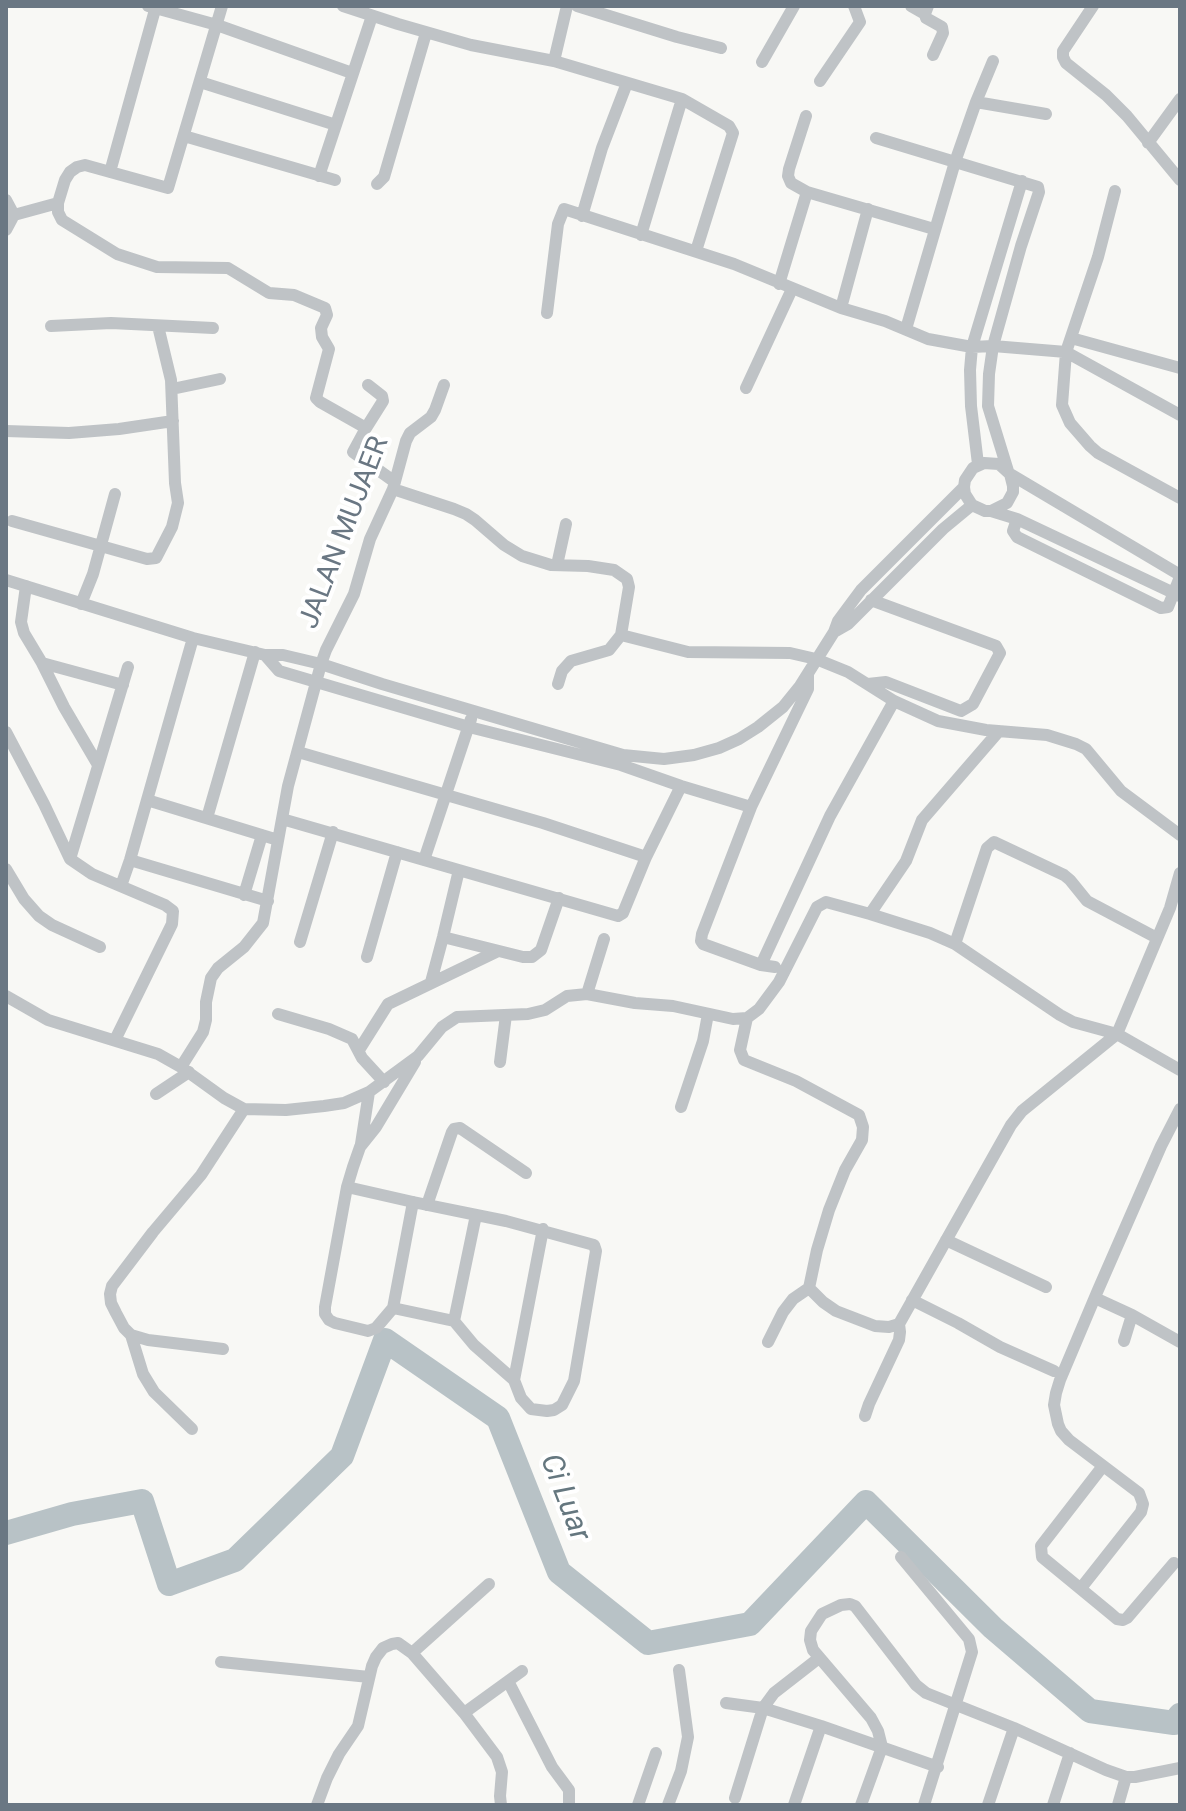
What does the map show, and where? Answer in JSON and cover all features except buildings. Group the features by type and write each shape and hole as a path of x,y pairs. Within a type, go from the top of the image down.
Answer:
{"street":[{"path":"222,6 168,188 85,165 70,172 65,180 58,212 62,220 117,254 157,267 228,268 269,293 294,295 325,308 327,315 321,328 329,349 316,398 366,428"},
{"path":"343,6 426,33 554,61 682,99 729,126 733,131 696,251"},
{"path":"554,61 567,6"},
{"path":"577,6 721,48"},
{"path":"624,20 628,6"},
{"path":"762,62 794,6"},
{"path":"820,81 860,22 854,6"},
{"path":"911,6 926,10 926,18 942,27 943,33 933,55"},
{"path":"1093,6 1063,51 1063,57 1127,116 1180,180"},
{"path":"110,172 154,7 217,25 352,73"},
{"path":"319,176 372,16"},
{"path":"377,184 384,177 426,33"},
{"path":"906,329 955,162 993,61"},
{"path":"200,82 336,125"},
{"path":"582,216 602,148 627,83"},
{"path":"641,235 682,99"},
{"path":"1148,143 1180,99"},
{"path":"976,102 1046,114"},
{"path":"806,116 789,169 791,183 807,192 934,229"},
{"path":"184,136 335,180"},
{"path":"876,138 1037,185 1039,192 993,346 989,374 988,406 1013,486 1011,498 1003,507 991,511"},
{"path":"978,464 971,406 972,347 1022,181"},
{"path":"1115,191 1098,257 1066,352 1062,405 1070,423 1098,453 1180,498"},
{"path":"746,388 785,286 807,192"},
{"path":"6,200 14,215"},
{"path":"6,230 14,215 58,203"},
{"path":"547,313 559,217 564,209 734,264 841,308 928,339 972,347 1066,352 1180,413"},
{"path":"841,308 868,209"},
{"path":"51,326 111,323 213,328"},
{"path":"12,521 147,559 156,558 172,527 178,503 172,389 158,326"},
{"path":"1071,338 1180,368"},
{"path":"172,389 220,379"},
{"path":"368,385 382,396 383,401 353,452 394,485 475,520 522,556 557,565 614,570 627,579 629,587 621,635 609,650 571,661 562,671 558,684"},
{"name":"JALAN MUJAER","path":"185,1069 203,1032 211,978 218,968 244,947 263,923 288,786 321,664 354,594 370,539 394,485 403,448 410,433 431,417 444,385"},
{"path":"971,406 988,406"},
{"path":"6,431 69,433 173,421"},
{"path":"1017,519 1013,531 1017,537 1161,608 1168,607 1177,594 1180,576 994,462 978,464 968,473 964,487 972,505 1017,519 1177,594"},
{"path":"260,654 279,671 469,727 622,760 694,755 739,739 783,707 861,590 964,487"},
{"path":"81,604 93,574 115,494"},
{"path":"834,632 848,624 943,529 972,505"},
{"path":"932,518 943,529"},
{"path":"557,565 566,524"},
{"path":"6,580 193,638 321,664 622,760 681,786 751,807"},
{"path":"26,586 21,622 24,633 98,765"},
{"path":"868,684 886,682 961,711 973,704 1000,653 996,646 871,600"},
{"path":"621,635 688,652 790,653 816,659 848,672 894,701 938,721 1047,735 1086,749 1121,791 1180,835"},
{"path":"121,886 193,638"},
{"path":"207,818 260,654"},
{"path":"42,663 123,685"},
{"path":"70,859 128,667"},
{"path":"775,967 761,965 701,941 751,807 808,689 808,672"},
{"path":"761,965 830,816 894,701"},
{"path":"424,860 474,711"},
{"path":"870,914 906,861 922,820 999,731"},
{"path":"6,732 70,859 92,874 173,911 172,924 115,1040"},
{"path":"297,747 646,857"},
{"path":"282,819 617,916 621,914 681,786"},
{"path":"147,800 278,840"},
{"path":"300,942 333,832"},
{"path":"244,895 262,835"},
{"path":"955,944 987,848 994,842 1064,875 1087,901 1157,938"},
{"path":"367,957 397,852"},
{"path":"130,860 268,901"},
{"path":"6,869 24,899 39,916 100,947"},
{"path":"431,982 459,870"},
{"path":"865,1416 899,1340 899,1324 1011,1125 1022,1111 1117,1034 1170,908 1180,873"},
{"path":"443,937 527,958 541,950 559,898"},
{"path":"360,1147 376,1127 418,1056 442,1027 457,1017 528,1014 545,1010 567,996 587,994 673,1006 733,1019 747,1018 759,1009 779,982 817,907 826,902 930,933 955,944 1060,1015 1073,1022 1117,1034 1180,1070"},
{"path":"587,994 604,939"},
{"path":"359,1050 388,1004 498,951"},
{"path":"6,996 48,1020 158,1054 244,1109 286,1110 344,1103 369,1092 418,1056"},
{"path":"278,1014 343,1034 355,1042 362,1058 384,1082"},
{"path":"681,1107 703,1041 708,1014"},
{"path":"500,1062 506,1015"},
{"path":"747,1018 740,1050 744,1060 796,1081 859,1115 862,1121 862,1140 845,1170 829,1210 809,1288 793,1299 783,1312 768,1342"},
{"path":"156,1094 185,1069"},
{"path":"369,1092 360,1147 347,1187 325,1307 329,1320 368,1331 376,1328 393,1308 413,1202"},
{"path":"192,1429 154,1392 143,1374 131,1335 111,1303 110,1294 112,1286 153,1232 201,1175 244,1109"},
{"path":"1081,1588 1142,1509 1142,1499 1139,1493 1069,1440 1061,1431 1054,1405 1060,1380 1180,1109"},
{"path":"427,1205 454,1129 460,1128 526,1173"},
{"path":"347,1187 543,1229 591,1243 596,1251 574,1381 562,1405 554,1410 531,1409 526,1405 514,1380 474,1345 454,1321 393,1308"},
{"path":"454,1321 476,1215"},
{"path":"514,1380 543,1229"},
{"path":"946,1240 1046,1287"},
{"path":"809,1288 823,1302 849,1316 875,1326 899,1324"},
{"path":"1095,1298 1180,1342"},
{"path":"912,1300 1000,1347 1054,1371"},
{"path":"1124,1341 1132,1315"},
{"path":"131,1335 223,1349"},
{"path":"1103,1466 1040,1550 1042,1557 1117,1619 1123,1620 1174,1563"},
{"path":"901,1557 972,1645 938,1767 924,1805"},
{"path":"412,1653 489,1584"},
{"path":"861,1805 882,1747 878,1731 871,1718 813,1650 810,1640 811,1631 822,1614 841,1605 855,1606 916,1685 926,1693 1126,1777 1180,1768"},
{"path":"317,1805 333,1766 358,1726 376,1657 383,1648 398,1643 412,1653 464,1713 500,1765 501,1805"},
{"path":"735,1798 763,1708 774,1693 819,1658"},
{"path":"221,1662 369,1677"},
{"path":"668,1805 681,1771 688,1737 679,1670"},
{"path":"464,1713 522,1671"},
{"path":"508,1681 552,1767 569,1790 569,1805"},
{"path":"726,1703 763,1708 938,1767"},
{"path":"794,1805 821,1726"},
{"path":"988,1805 1014,1728"},
{"path":"638,1805 656,1753"},
{"path":"1053,1805 1070,1753"},
{"path":"1118,1805 1126,1777"}],"waterway":[{"name":"Ci Luar","path":"6,1533 72,1514 142,1501 169,1584 235,1560 342,1456 385,1340 498,1418 559,1572 648,1643 750,1624 866,1502 993,1628 1090,1711 1174,1723 1180,1715"}]}
